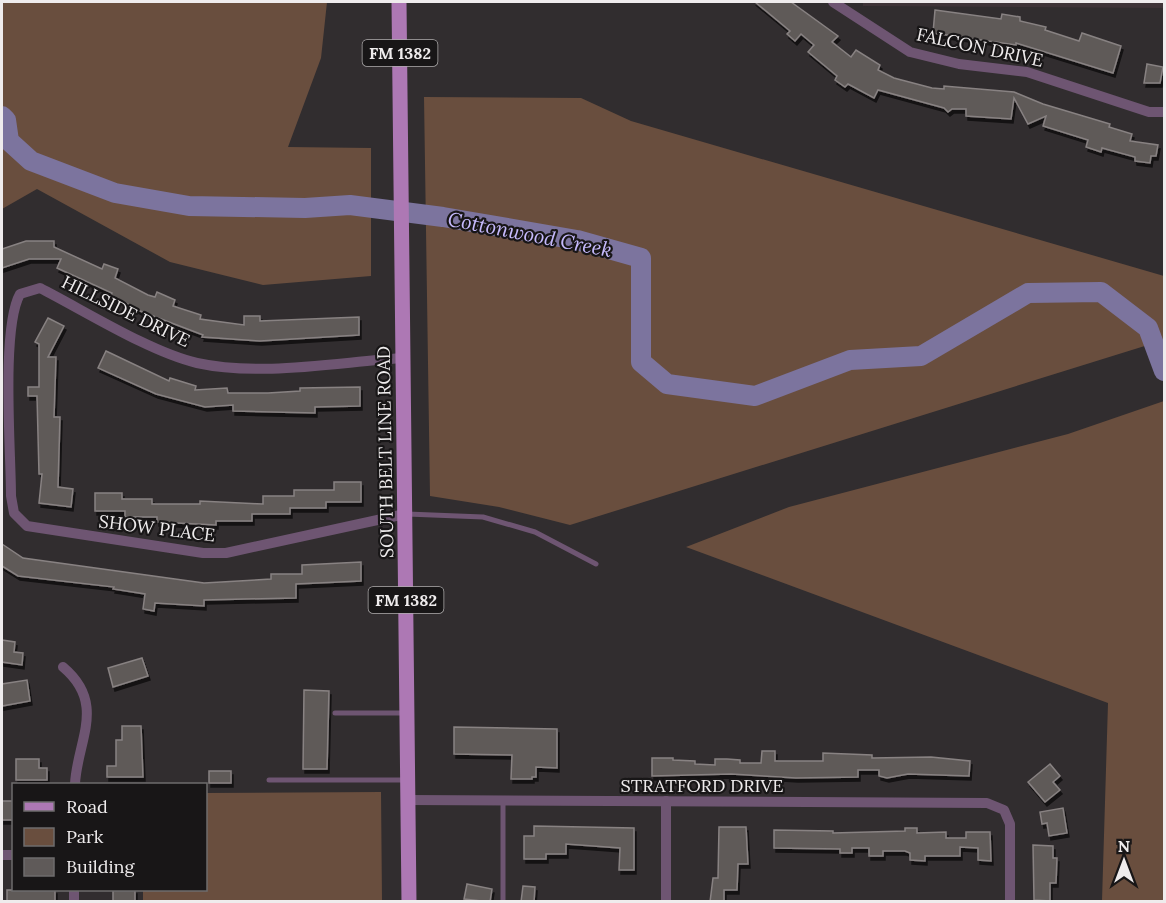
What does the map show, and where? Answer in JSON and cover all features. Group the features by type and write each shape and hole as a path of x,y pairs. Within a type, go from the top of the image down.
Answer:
{"main road":[{"name":"SOUTH BELT LINE ROAD","path":"399,2 409,902"}],"street":[{"name":"FALCON DRIVE","path":"833,2 910,52 959,64 1027,72 1149,112 1164,112"},
{"name":"HILLSIDE DRIVE","path":"14,513 11,496 10,339 13,307 20,294 40,288 156,347 195,362 226,368 302,366 403,358"},
{"name":"SHOW PLACE","path":"14,513 27,526 203,553 226,553 405,514"},
{"path":"63,667 73,676 85,698 87,732 75,783"},
{"name":"STRATFORD DRIVE","path":"408,800 995,804 1004,810 1010,824 1010,902"},
{"path":"666,801 666,902"}],"lane":[{"path":"405,514 483,517 535,532 596,564"},
{"path":"335,713 407,713"},
{"path":"269,780 408,780"},
{"path":"503,800 503,902"}],"shaded area":[{"path":"863,2 1164,2 1164,8 863,6"}],"green space":[{"path":"2,2 327,2 321,58 288,147 371,148 371,276 263,285 170,262 37,189 2,209"},
{"path":"424,97 581,98 631,121 1164,276 1164,340 570,525 499,507 430,496"},
{"path":"1164,401 1164,901 1102,901 1108,703 686,547 789,507 1068,434"},
{"path":"381,792 382,901 143,901 143,891 207,891 207,793"}],"building":[{"path":"755,2 791,2 838,36 832,42 851,57 856,50 880,65 878,70 894,78 932,88 944,89 944,86 1014,92 1043,104 1110,124 1109,127 1132,134 1130,141 1158,145 1156,156 1151,156 1150,163 1135,161 1135,157 1102,148 1101,152 1086,147 1088,140 1043,126 1046,116 1028,124 1014,98 1011,119 966,116 966,109 952,109 948,112 944,108 878,90 874,98 848,84 845,87 835,80 837,76 808,52 814,45 801,34 795,41 787,34 790,31"},
{"path":"935,10 1001,19 1002,14 1020,17 1020,21 1046,27 1045,30 1079,41 1082,33 1121,46 1113,73 1016,43 1016,45 933,33"},
{"path":"1147,64 1163,67 1160,83 1144,83"},
{"path":"26,241 54,241 54,247 102,269 104,264 118,269 115,278 148,295 155,297 157,292 175,300 173,306 201,315 200,319 244,325 244,316 260,316 260,321 359,317 359,335 260,341 202,337 203,335 140,311 111,295 112,293 57,268 61,259 29,259 2,268 2,249"},
{"path":"48,318 64,326 48,357 56,357 54,417 60,417 58,487 73,489 71,507 39,503 42,474 39,474 37,396 28,396 28,387 39,387 39,344 35,342"},
{"path":"106,351 169,381 170,378 196,386 195,390 227,388 228,393 268,393 300,391 300,388 360,387 360,406 315,407 315,413 233,411 233,405 205,407 156,394 98,368"},
{"path":"334,482 361,482 361,502 326,502 326,508 290,508 290,514 252,514 252,521 216,521 216,525 157,522 157,517 125,517 125,511 95,511 95,493 122,493 122,499 152,499 152,504 200,504 200,501 263,504 263,496 294,496 294,490 334,490"},
{"path":"2,544 23,558 204,583 271,579 271,574 302,574 302,565 361,562 361,581 296,584 296,598 204,600 204,606 155,603 154,611 143,609 145,594 113,589 114,587 18,576 2,566"},
{"path":"2,640 15,642 14,652 23,653 22,665 2,662"},
{"path":"142,658 148,676 113,687 108,668"},
{"path":"27,680 30,701 2,706 2,684"},
{"path":"304,690 329,691 327,769 303,769"},
{"path":"122,726 141,726 143,777 107,777 107,766 116,766 116,740 122,740"},
{"path":"454,727 557,729 557,768 536,767 536,777 532,779 511,779 512,755 454,754"},
{"path":"762,751 775,751 775,761 823,761 823,753 872,755 872,758 931,757 970,761 969,776 908,774 887,778 879,776 879,770 858,770 858,777 796,778 731,774 652,776 652,758 673,758 673,760 695,761 695,764 715,765 715,759 740,760 740,763 761,763"},
{"path":"16,759 39,759 39,768 47,768 47,780 16,780"},
{"path":"1050,764 1060,776 1053,782 1060,790 1045,802 1028,782"},
{"path":"209,771 231,771 231,783 209,783"},
{"path":"2,801 12,801 12,820 2,820"},
{"path":"1063,808 1067,833 1049,836 1047,823 1042,824 1040,812"},
{"path":"534,826 634,828 634,870 619,870 620,848 566,844 566,854 546,854 546,859 524,859 524,836 534,836"},
{"path":"719,827 746,827 748,864 738,864 737,890 724,890 724,902 710,902 713,878 718,878"},
{"path":"905,828 917,828 917,833 946,832 946,838 966,838 966,832 990,832 991,861 978,860 978,848 960,847 960,856 925,856 925,861 910,860 910,853 905,851 883,851 883,856 869,856 869,848 852,848 852,853 840,853 840,849 774,848 774,830 833,831 833,833 905,831"},
{"path":"1033,845 1053,846 1053,858 1057,858 1056,883 1050,883 1050,901 1034,900"},
{"path":"467,884 492,889 490,902 464,899"},
{"path":"523,886 535,887 534,902 521,902"},
{"path":"7,890 55,891 55,902 7,902"},
{"path":"113,891 135,891 135,901 113,901"}],"waterway":[{"name":"Cottonwood Creek","path":"2,116 6,120 9,141 31,161 115,193 189,206 305,208 350,205 443,217 577,240 641,258 641,362 667,384 755,396 850,360 921,356 1028,293 1101,292 1148,328 1164,371"}]}
